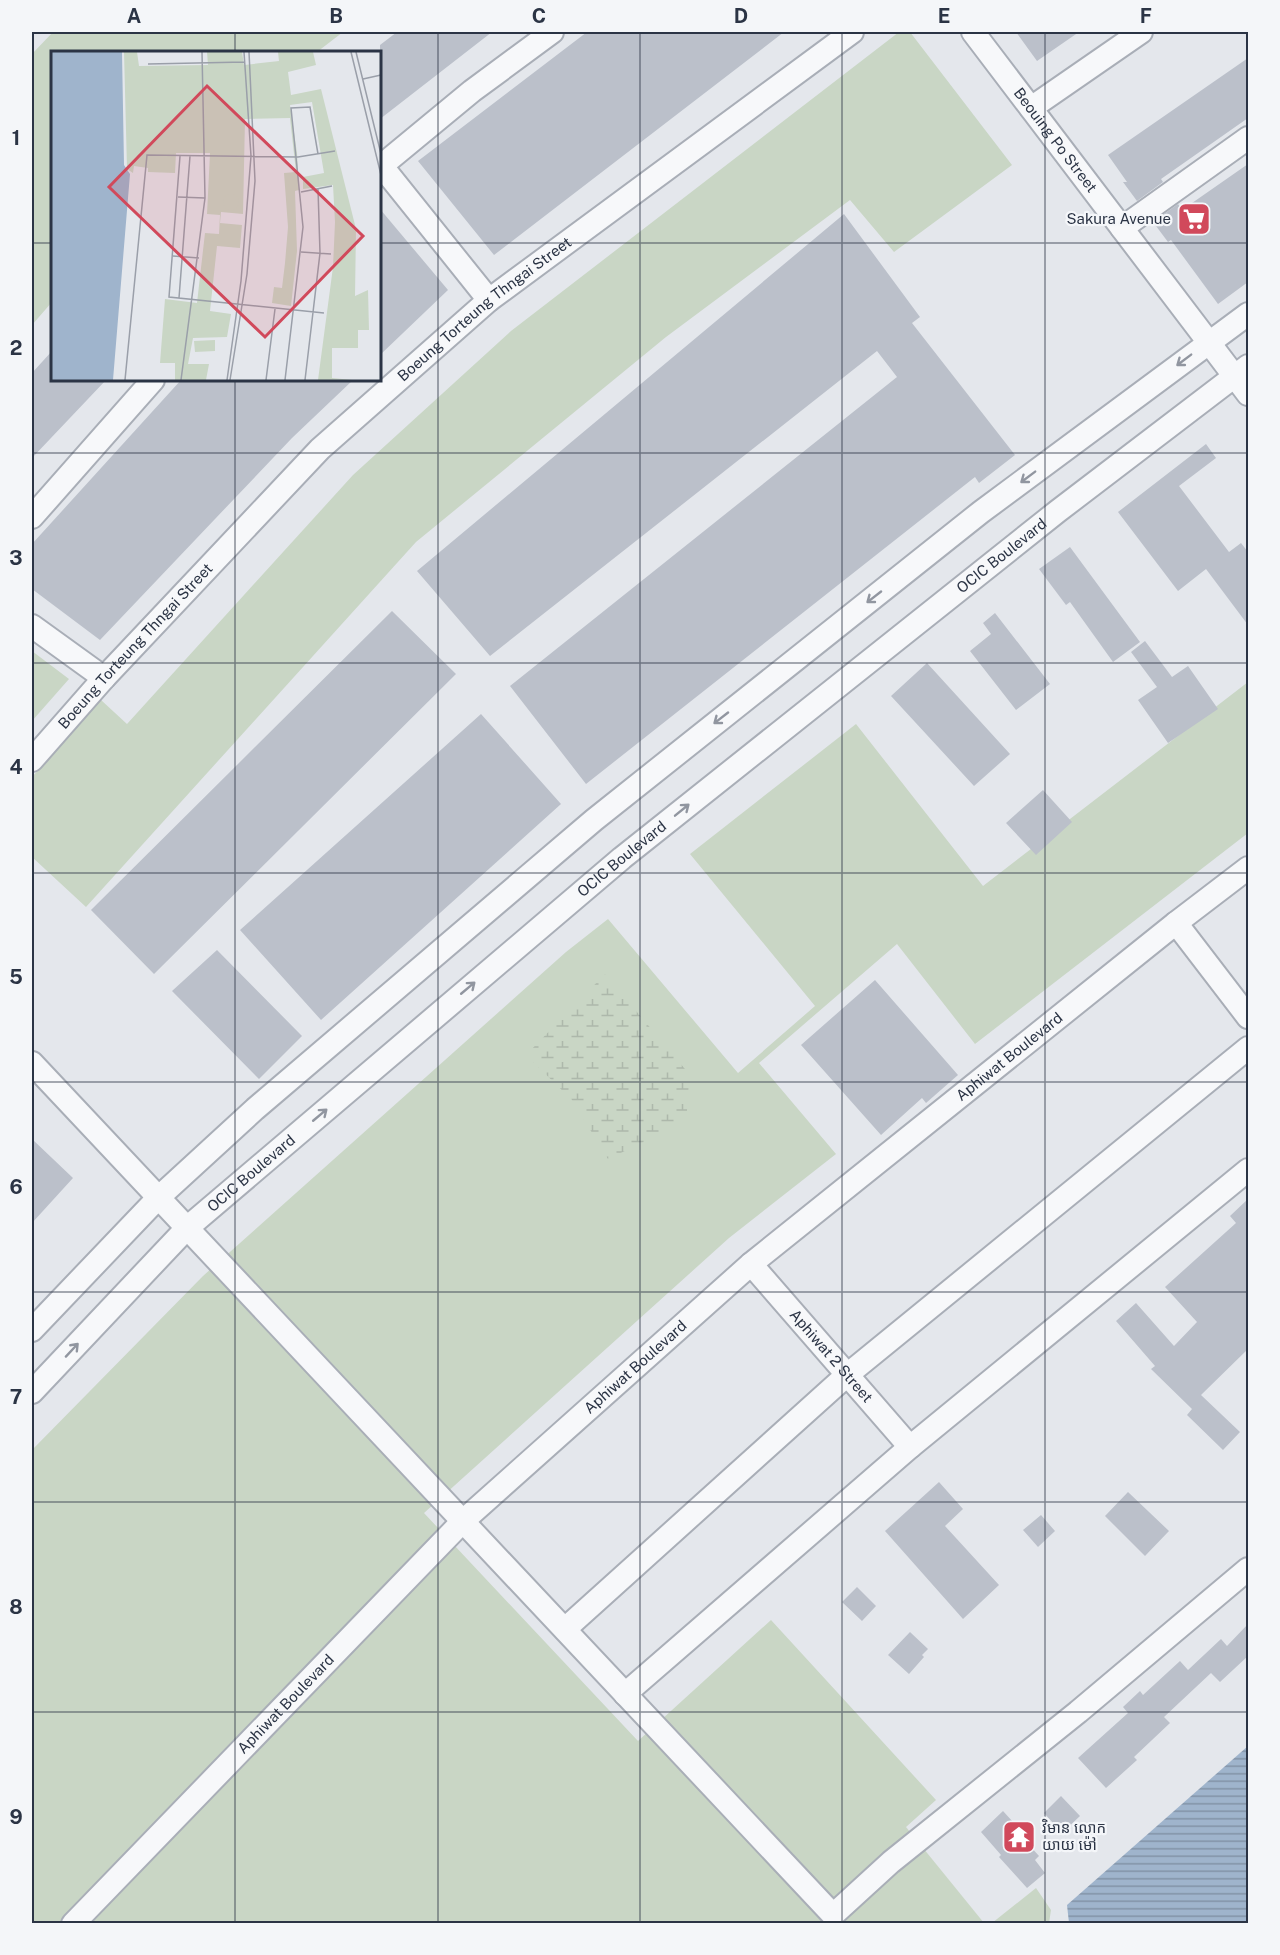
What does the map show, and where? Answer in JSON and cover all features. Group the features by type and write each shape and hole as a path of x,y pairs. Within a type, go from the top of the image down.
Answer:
{"street":[{"path":"381,164 472,91 552,32"},
{"name":"Boeung Torteung Thngai Street","path":"32,760 104,678 320,449 489,300 852,32"},
{"name":"Beouing Po Street","path":"973,32 1209,342 1241,371 1248,394"},
{"path":"1031,108 1141,32"},
{"path":"1122,228 1248,138"},
{"path":"381,166 489,300"},
{"path":"32,1330 158,1198 255,1109 594,820 981,512 1248,314"},
{"name":"OCIC Boulevard","path":"32,1392 187,1228 622,858 1058,511 1241,371"},
{"path":"32,517 152,381"},
{"path":"32,626 104,678"},
{"name":"Aphiwat Boulevard","path":"73,1923 463,1521 751,1264 1176,923 1248,868"},
{"path":"1176,923 1248,1017"},
{"path":"565,1629 847,1375 1248,1048"},
{"path":"32,1063 833,1915 891,1862 1078,1712 1248,1569"},
{"path":"625,1694 910,1447 1248,1170"},
{"name":"Aphiwat 2 Street","path":"751,1264 910,1447"}],"green space":[{"path":"53,32 343,32 318,51 51,51 51,303 32,325 32,54"},
{"path":"899,32 910,32 1012,165 894,252 850,200 666,337 416,542 86,907 32,857 32,777 101,700 127,724 353,475 511,331"},
{"path":"32,651 69,679 32,721"},
{"path":"1248,682 1248,833 975,1044 897,944 759,1063 836,1154 729,1238 424,1513 638,1741 771,1620 936,1800 906,1827 984,1923 32,1924 32,1450 203,1276 566,952 608,919 738,1073 815,1006 690,854 856,724 983,886"},
{"path":"605,974 690,1075 686,1122 608,1159 572,1100 526,1055"},
{"path":"1036,1888 1051,1910 1049,1923 992,1923"}],"water":[{"path":"1248,1746 1248,1923 1069,1923 1067,1905"}],"building":[{"path":"397,32 492,32 381,118 380,45"},
{"path":"587,32 784,32 494,255 418,161"},
{"path":"1016,32 1079,32 1037,61"},
{"path":"1248,58 1248,118 1161,179 1163,182 1137,201 1108,155"},
{"path":"1248,164 1248,282 1218,304 1171,240 1168,242 1153,222 1178,204 1182,210"},
{"path":"381,210 448,290 381,354"},
{"path":"844,214 920,317 912,323 1015,455 979,483 975,477 586,784 510,686 897,377 877,351 490,656 417,571"},
{"path":"51,352 51,381 105,381 32,458 32,373"},
{"path":"180,381 352,381 292,438 100,640 32,589 32,544"},
{"path":"1206,444 1216,458 1179,486 1229,552 1241,543 1248,552 1248,625 1206,569 1178,591 1118,512"},
{"path":"1070,547 1140,642 1113,662 1070,602 1066,605 1039,569"},
{"path":"392,611 456,674 154,974 91,910"},
{"path":"995,613 1050,684 1016,710 970,651 991,634 983,623"},
{"path":"1145,641 1172,677 1188,666 1218,709 1168,743 1138,700 1157,687 1131,652"},
{"path":"927,663 1010,754 974,786 891,696"},
{"path":"481,714 561,804 321,1020 240,930"},
{"path":"1043,790 1072,822 1036,855 1006,823"},
{"path":"217,950 302,1036 259,1079 172,991"},
{"path":"875,980 958,1075 926,1103 922,1098 881,1135 801,1045"},
{"path":"32,1139 73,1178 32,1223"},
{"path":"1248,1199 1248,1349 1201,1395 1240,1432 1223,1450 1187,1415 1192,1409 1151,1369 1155,1366 1116,1321 1136,1303 1174,1346 1197,1322 1165,1287 1236,1223 1230,1216"},
{"path":"939,1482 963,1509 945,1526 999,1585 963,1619 885,1531"},
{"path":"1128,1492 1169,1531 1145,1556 1105,1516"},
{"path":"1041,1515 1055,1531 1038,1547 1023,1530"},
{"path":"857,1587 876,1606 862,1621 842,1602"},
{"path":"1248,1624 1248,1656 1220,1682 1211,1673 1164,1717 1170,1723 1134,1757 1137,1760 1106,1788 1078,1758 1128,1713 1123,1707 1140,1691 1143,1695 1180,1661 1188,1670 1221,1639 1227,1646"},
{"path":"910,1632 928,1649 909,1674 888,1655"},
{"path":"1061,1796 1080,1816 1062,1833 1044,1813"},
{"path":"1003,1811 1023,1833 1020,1835 1039,1856 1035,1860 1045,1873 1027,1888 999,1857 1001,1855 981,1832"}],"place":[{"name":"Sakura Avenue","path":"1194,219"},
{"name":"វិមាន លោក យាយ ម៉ៅ","path":"1019,1837"}]}
